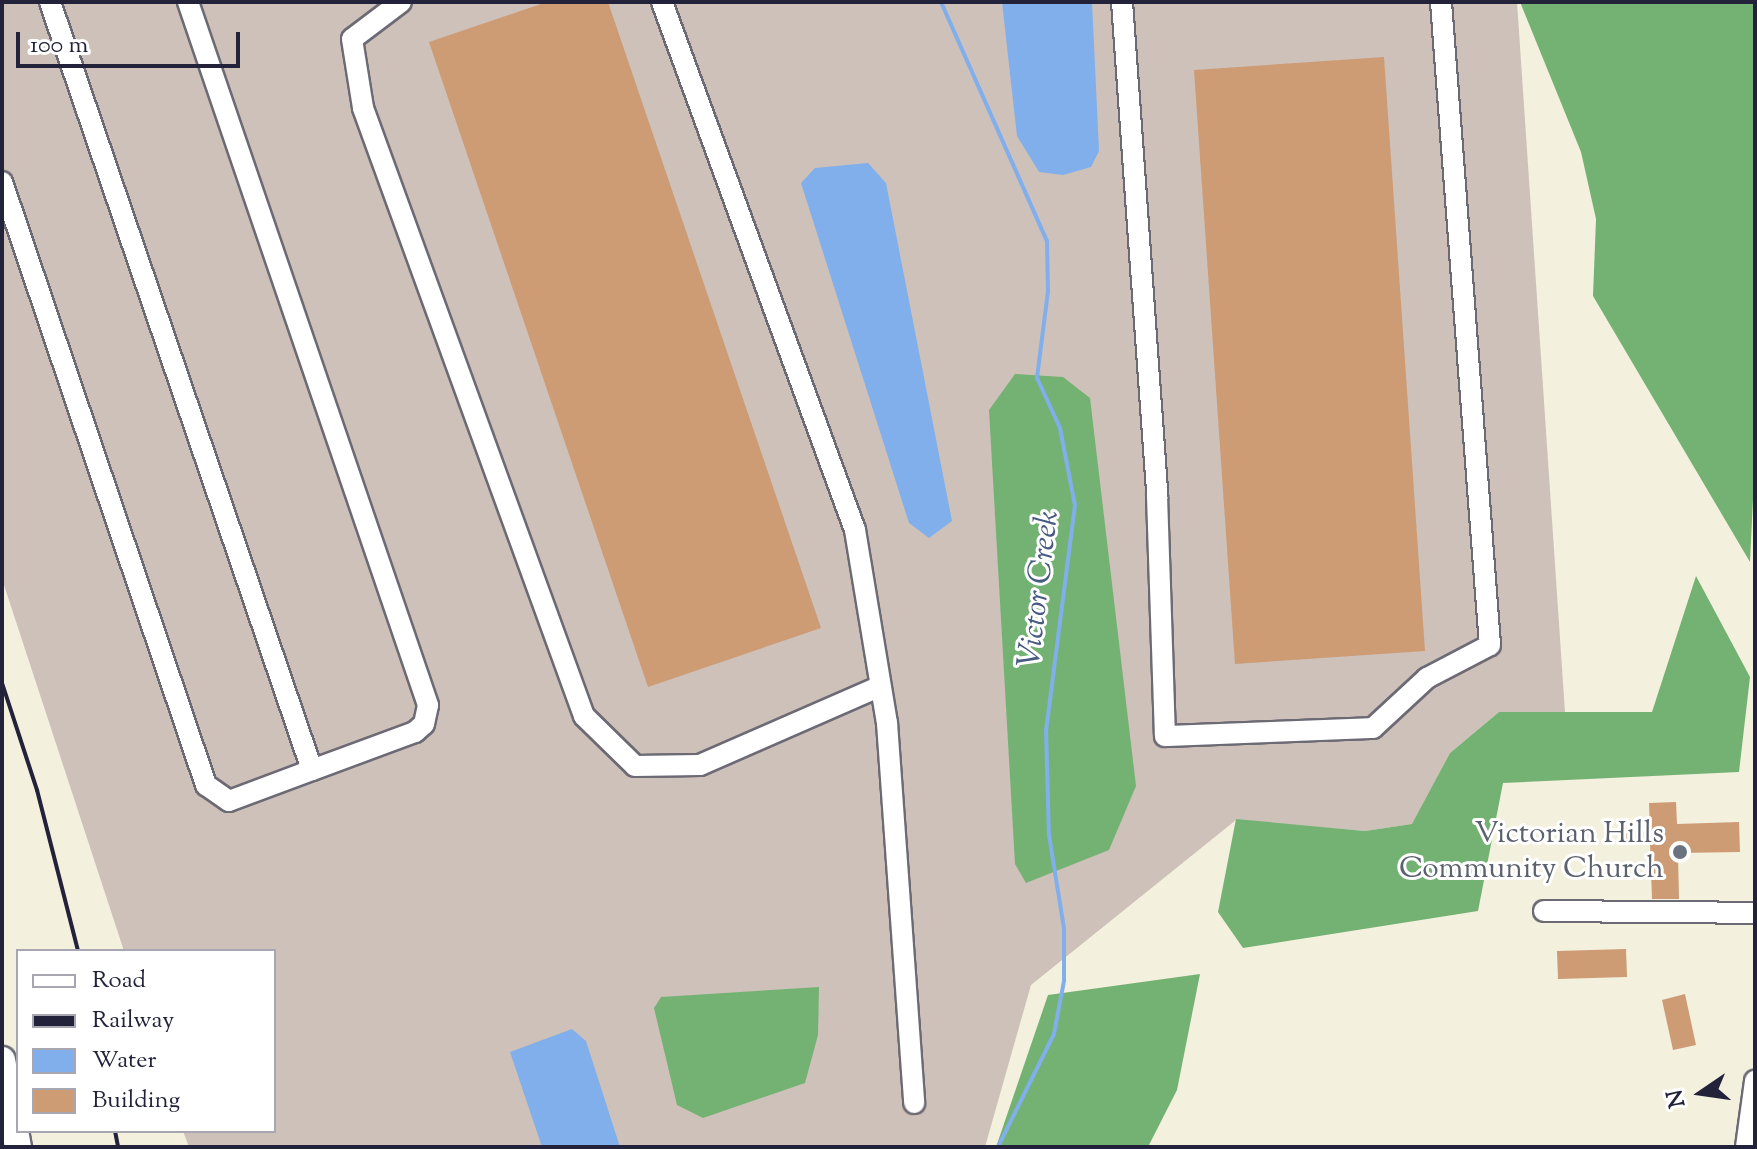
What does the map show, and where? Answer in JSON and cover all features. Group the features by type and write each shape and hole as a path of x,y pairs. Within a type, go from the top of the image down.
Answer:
{"main road":[{"path":"2,1060 18,1147"}],"street":[{"path":"50,2 312,770"},
{"path":"2,182 206,785 229,801 415,732 424,724 428,705 188,2"},
{"path":"401,2 352,39 363,108 584,716 635,766 700,765 881,686"},
{"path":"662,2 855,530 881,686 914,1103"},
{"path":"1122,2 1157,496 1165,736 1373,728 1427,678 1490,645 1441,2"},
{"path":"1544,911 1755,913"},
{"path":"1746,1147 1755,1081"}],"shaded area":[{"path":"2,2 1517,2 1565,712 1499,712 1450,753 1413,824 1365,831 1236,820 1031,985 985,1147 189,1147 184,1133 276,1133 276,949 123,949 2,579"}],"green space":[{"path":"1520,2 1755,2 1755,457 1750,562 1593,296 1596,219 1581,152"},
{"path":"1015,374 1063,377 1090,398 1136,786 1109,850 1026,883 1015,864 989,410"},
{"path":"1696,576 1750,677 1739,772 1503,783 1478,911 1243,948 1218,912 1236,819 1365,831 1412,824 1450,753 1499,712 1652,712"},
{"path":"1200,974 1177,1090 1148,1147 996,1147 1048,995"},
{"path":"819,987 818,1035 805,1083 703,1118 677,1105 654,1008 661,997"}],"water":[{"path":"1002,2 1092,2 1099,151 1091,167 1063,175 1039,172 1017,136"},
{"path":"868,163 886,183 952,521 929,538 909,523 801,183 815,168"},
{"path":"572,1029 586,1041 620,1147 542,1147 510,1052"}],"building":[{"path":"547,2 608,2 821,628 648,687 429,42"},
{"path":"1384,57 1425,651 1235,664 1194,70"},
{"name":"Victorian Hills Community Church","path":"1676,802 1677,824 1739,822 1740,852 1678,853 1679,899 1652,899 1650,843 1625,844 1625,832 1650,831 1649,803"},
{"path":"1626,949 1627,977 1558,979 1557,951"},
{"path":"1685,994 1696,1045 1673,1050 1662,1000"}],"waterway":[{"name":"Victor Creek","path":"941,2 1047,241 1048,291 1037,378 1060,428 1075,505 1046,730 1049,835 1064,929 1064,981 1054,1034 998,1147"}],"railway":[{"path":"2,683 37,790 77,949"},
{"path":"115,1133 118,1147"}],"place":[{"name":"Victorian Hills Community Church","path":"1680,852"}]}
